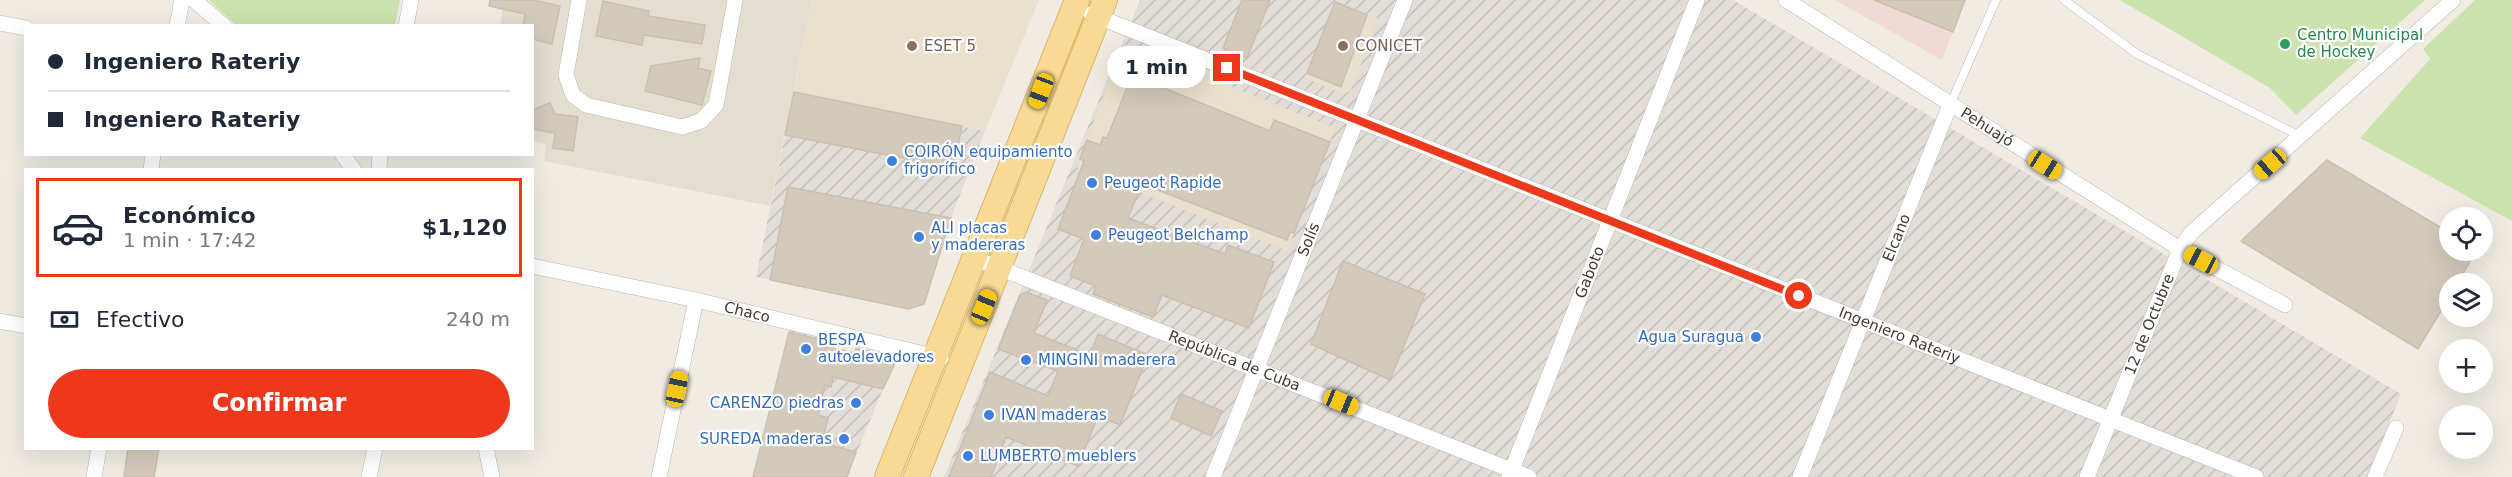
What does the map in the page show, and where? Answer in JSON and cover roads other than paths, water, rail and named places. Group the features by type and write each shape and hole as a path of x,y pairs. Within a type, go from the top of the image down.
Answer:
{"main road":[{"path":"887,477 1075,3"},
{"path":"916,477 1102,8"}],"street":[{"path":"177,24 182,0"},
{"path":"195,0 222,24"},
{"path":"406,24 411,0"},
{"path":"579,0 566,75 573,95 586,105 682,127 701,121 716,105 735,0"},
{"name":"Solís","path":"1213,477 1255,367 1405,0"},
{"name":"Gaboto","path":"1510,474 1697,0"},
{"name":"Pehuajó","path":"1786,0 2180,249 2285,305"},
{"name":"12 de Octubre","path":"2087,477 2180,249 2191,233 2453,0"},
{"name":"Ingeniero Rateriy","path":"1075,3 1102,8 1355,120 2256,477"},
{"path":"0,23 24,28"},
{"name":"Elcano","path":"1800,477 1950,105"},
{"name":"República de Cuba","path":"974,258 1255,367 1510,474 1529,477"},
{"name":"Chaco","path":"534,266 696,300 935,356 960,366"},
{"path":"659,477 696,300"},
{"path":"0,321 24,326"},
{"path":"2375,477 2396,429"},
{"path":"94,477 99,450"},
{"path":"369,477 375,450"},
{"path":"486,450 492,477"}],"lane":[{"name":"Elcano","path":"1950,105 1996,0"},
{"path":"2064,0 2137,54 2301,137"}],"place":[{"name":"Centro Municipal de Hockey","path":"2285,44"},
{"name":"ESET 5","path":"912,46"},
{"name":"CONICET","path":"1343,46"},
{"name":"COIRÓN equipamiento frigorífico","path":"892,161"},
{"name":"Peugeot Rapide","path":"1092,183"},
{"name":"Peugeot Belchamp","path":"1096,235"},
{"name":"ALI placas y madereras","path":"919,237"},
{"name":"Agua Suragua","path":"1756,337"},
{"name":"BESPA autoelevadores","path":"806,349"},
{"name":"MINGINI maderera","path":"1026,360"},
{"name":"CARENZO piedras","path":"856,403"},
{"name":"IVAN maderas","path":"989,415"},
{"name":"SUREDA maderas","path":"844,439"},
{"name":"LUMBERTO mueblers","path":"968,456"}]}
